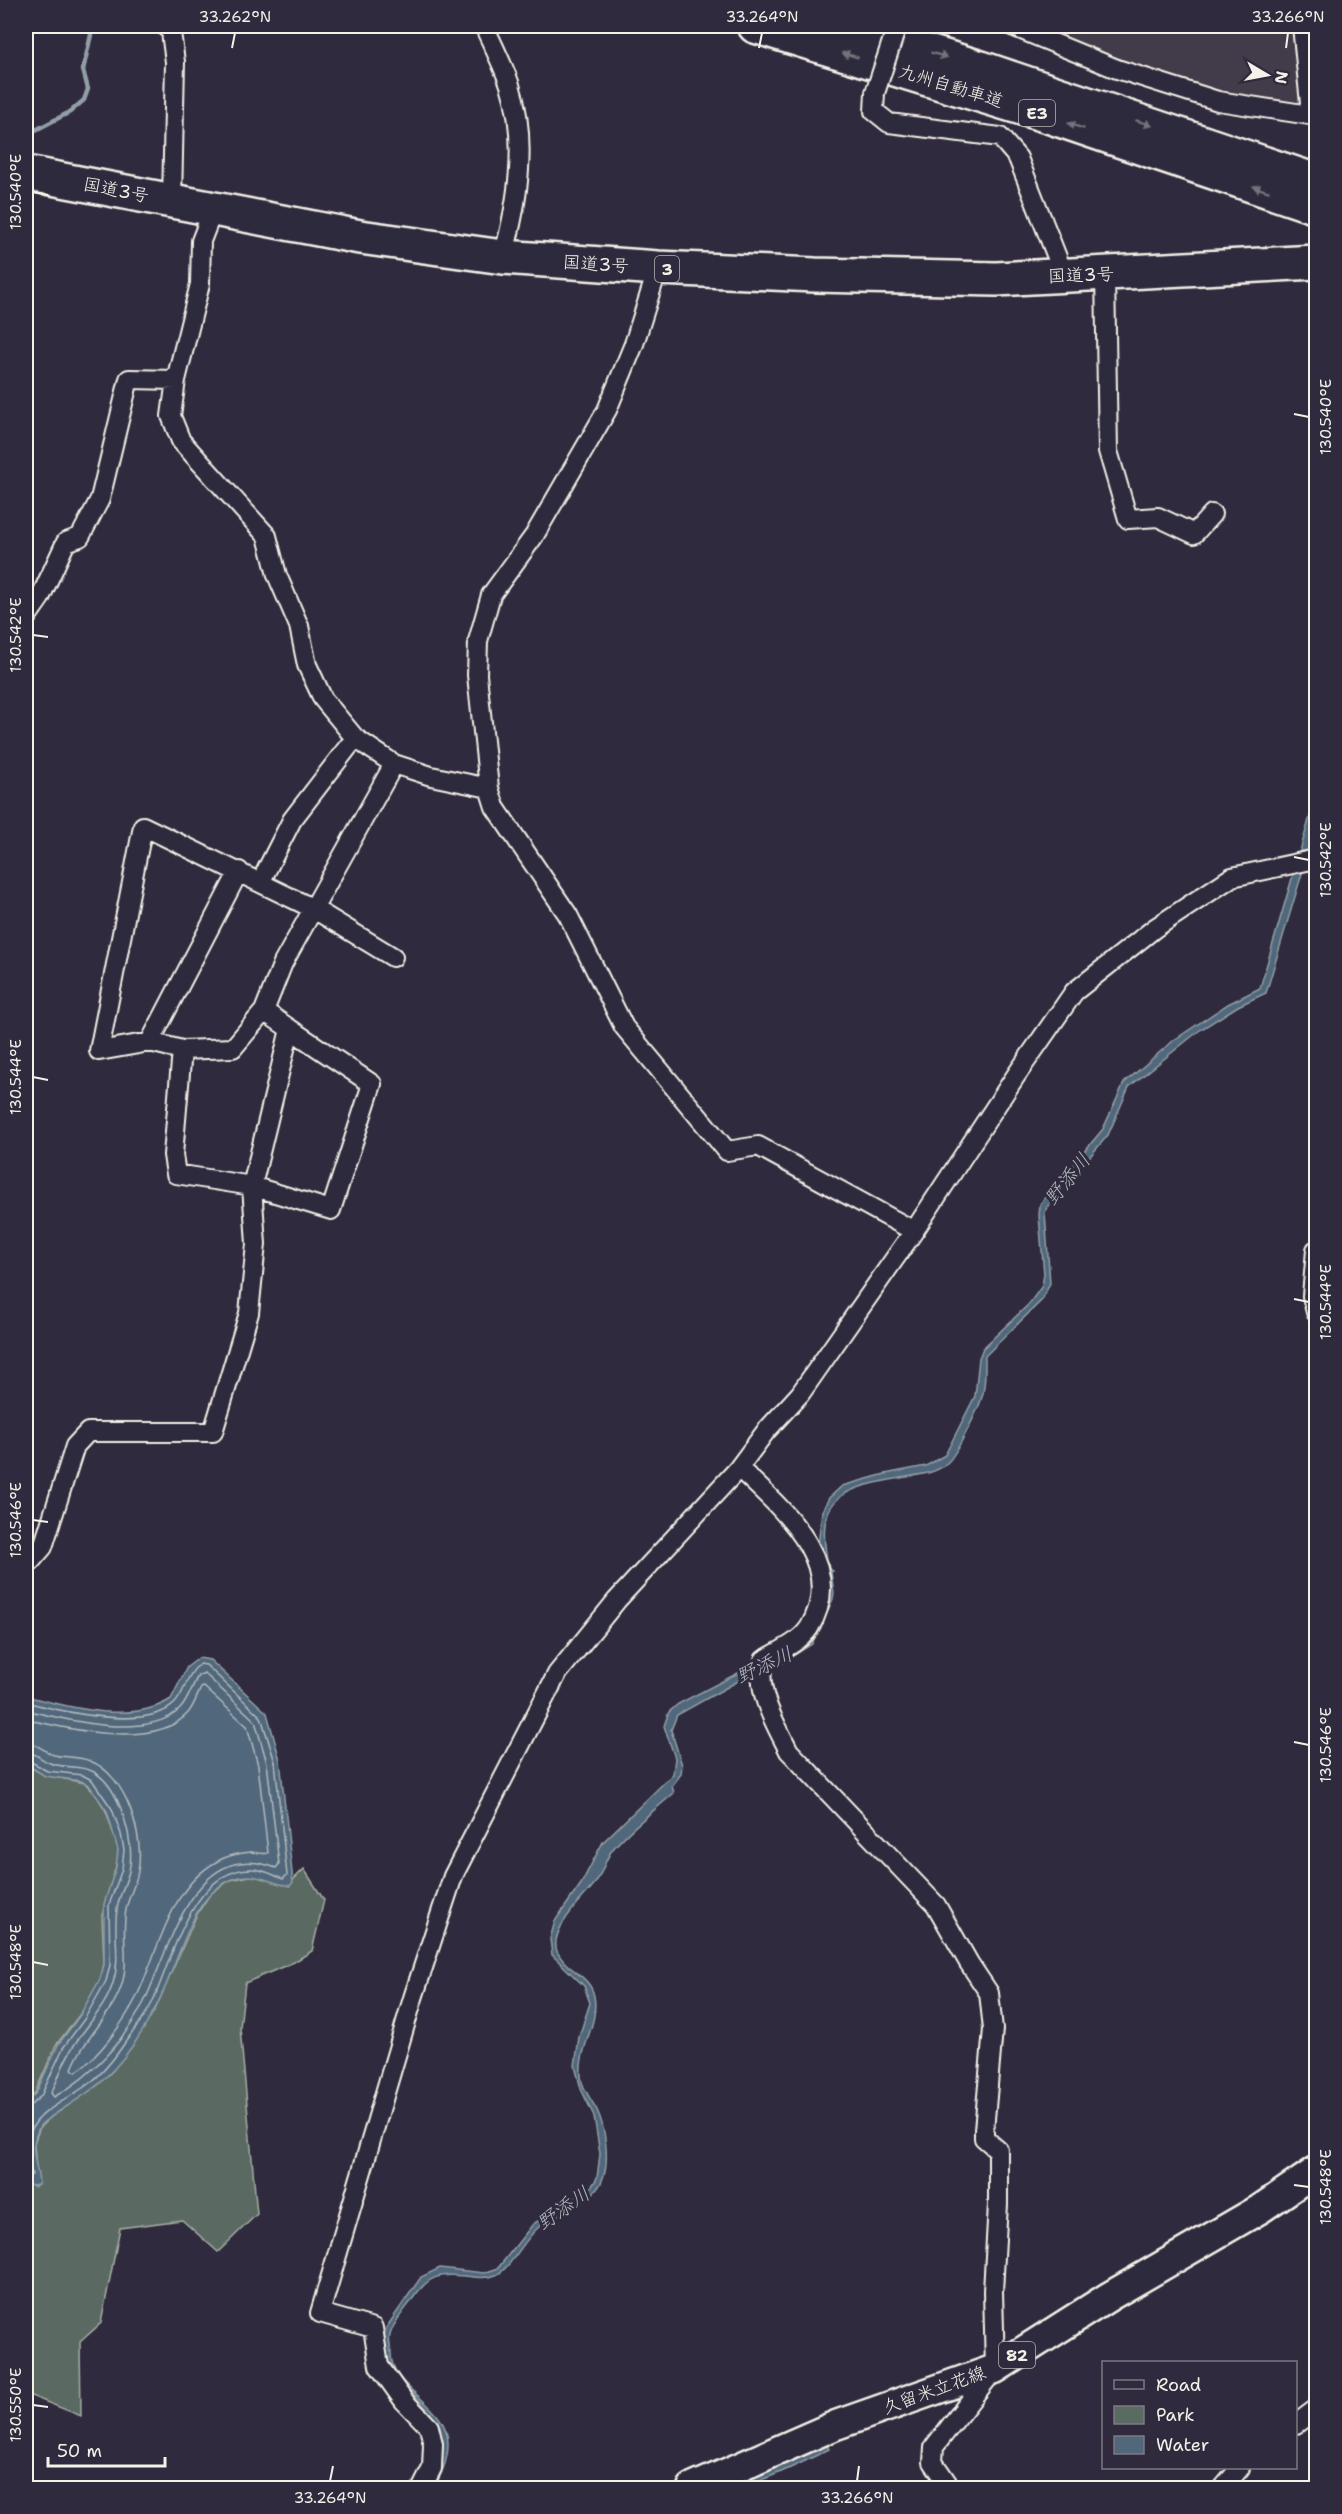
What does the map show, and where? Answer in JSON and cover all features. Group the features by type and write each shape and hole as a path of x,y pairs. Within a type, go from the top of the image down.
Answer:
{"highway":[{"name":"九州自動車道","path":"754,26 1047,116 1317,207"},
{"name":"九州自動車道","path":"843,26 981,68 1317,181"},
{"name":"国道3号","path":"26,173 360,237 503,257 658,268 814,275 996,279 1317,262"}],"main road":[{"name":"久留米立花線","path":"692,2488 836,2425 994,2369 1110,2296 1260,2209 1317,2171"}],"street":[{"path":"165,26 171,32 175,62 172,201"},
{"path":"484,26 510,86 520,156 515,214 503,257"},
{"path":"897,26 875,93 874,111 889,123 1000,137 1018,158 1064,275"},
{"path":"1012,26 1118,69 1218,101 1282,112 1314,114 1302,26"},
{"path":"213,210 201,240 200,284 176,380 171,416 181,441 267,536 276,575 298,626 307,665 323,699 355,738 394,764 431,776 489,788"},
{"path":"658,268 634,344 607,410 534,536 490,595 478,641 477,675 489,788 495,807 568,915 624,1027 727,1150 758,1146 914,1231"},
{"path":"1105,274 1108,451 1128,519 1158,517 1194,534 1212,514"},
{"path":"26,618 40,598 66,542 80,537 100,499 129,379 176,380"},
{"path":"261,881 292,820 355,738"},
{"path":"393,957 314,909 261,881 143,826 99,1051 150,1042 182,1050 233,1048 264,1011 283,963 314,909 394,764"},
{"path":"422,2488 432,2468 433,2444 429,2427 404,2401 379,2366 374,2328 320,2313 413,1998 453,1876 557,1674 617,1600 737,1470 765,1431 800,1394 914,1231 1074,992 1155,928 1232,877 1317,860"},
{"path":"150,1042 239,871"},
{"path":"182,1050 173,1155 176,1174 252,1186 332,1210 372,1084 264,1011"},
{"path":"26,1560 30,1562 43,1546 75,1446 88,1432 213,1432 249,1313 256,1244 252,1186 290,1029"},
{"path":"1317,1250 1312,1296 1317,1312"},
{"path":"737,1470 741,1471 785,1511 798,1528 811,1551 820,1580 822,1599 808,1629 790,1645 765,1660 760,1672 773,1721 789,1751 936,1905 989,1993 993,2029 984,2138 998,2150 998,2204 993,2290 994,2369 934,2447 933,2462 951,2488"},
{"path":"1297,2423 1317,2409"},
{"path":"1223,2488 1239,2469"}],"shaded area":[{"path":"1042,26 1316,26 1316,108 1283,104 1213,89 1127,62"}],"green space":[{"path":"26,1765 45,1775 85,1783 97,1796 106,1811 118,1847 118,1859 102,1915 104,1963 101,1979 91,2000 56,2045 35,2093 26,2101"},
{"path":"304,1869 324,1900 312,1951 294,1962 245,1983 240,2028 257,2214 218,2252 182,2220 120,2228 101,2323 80,2342 81,2416 26,2394 26,2183 34,2187 37,2185 34,2143 40,2127 98,2085 113,2070 155,2010 197,1914 210,1894 230,1880 255,1875 289,1884"}],"water":[{"name":"野添川","path":"1316,796 1316,827 1266,993 1238,1006 1200,1030 1129,1087 1108,1135 1047,1207 1045,1213 1050,1283 1042,1300 985,1356 985,1382 982,1397 952,1458 944,1466 934,1471 865,1486 849,1491 838,1499 829,1510 825,1525 829,1568 833,1571 831,1572 833,1599 812,1644 772,1669 740,1680 677,1715 671,1730 682,1765 681,1774 672,1786 674,1793 634,1827 613,1849 596,1882 569,1914 558,1933 557,1951 561,1958 588,1983 594,1996 594,2018 584,2049 581,2071 583,2086 597,2110 602,2125 606,2143 605,2170 599,2187 592,2194 539,2227 502,2271 485,2278 452,2275 436,2277 416,2294 393,2327 389,2340 394,2366 400,2378 431,2408 446,2431 448,2452 445,2463 435,2488 430,2488 440,2454 440,2434 435,2420 394,2373 386,2360 383,2346 386,2328 421,2277 440,2268 484,2273 498,2268 533,2224 585,2192 597,2178 600,2154 594,2116 581,2089 575,2066 579,2037 590,2003 584,1986 552,1955 550,1939 555,1921 581,1884 603,1842 673,1774 675,1758 664,1726 669,1712 678,1704 740,1672 756,1667 812,1635 829,1594 818,1546 822,1511 829,1498 842,1486 926,1466 945,1455 975,1396 979,1358 983,1348 1029,1304 1042,1286 1044,1274 1040,1204 1103,1129 1124,1083 1174,1040 1228,1004 1260,988"},
{"path":"199,1658 210,1660 267,1713 280,1760 293,1882 290,1886 282,1885 248,1876 233,1879 211,1893 190,1927 154,2011 125,2056 94,2088 41,2124 34,2147 39,2182 38,2185 32,2186 26,2183 26,2102 36,2093 58,2045 80,2015 100,1979 104,1965 104,1904 116,1867 118,1850 107,1811 89,1785 81,1781 45,1776 26,1764 26,1696 80,1709 138,1711 155,1707 171,1699 187,1667"},
{"path":"826,2444 829,2449 806,2461 750,2484 726,2488"}],"waterway":[{"path":"26,135 70,112 84,100 88,89 83,70 93,26"}]}
